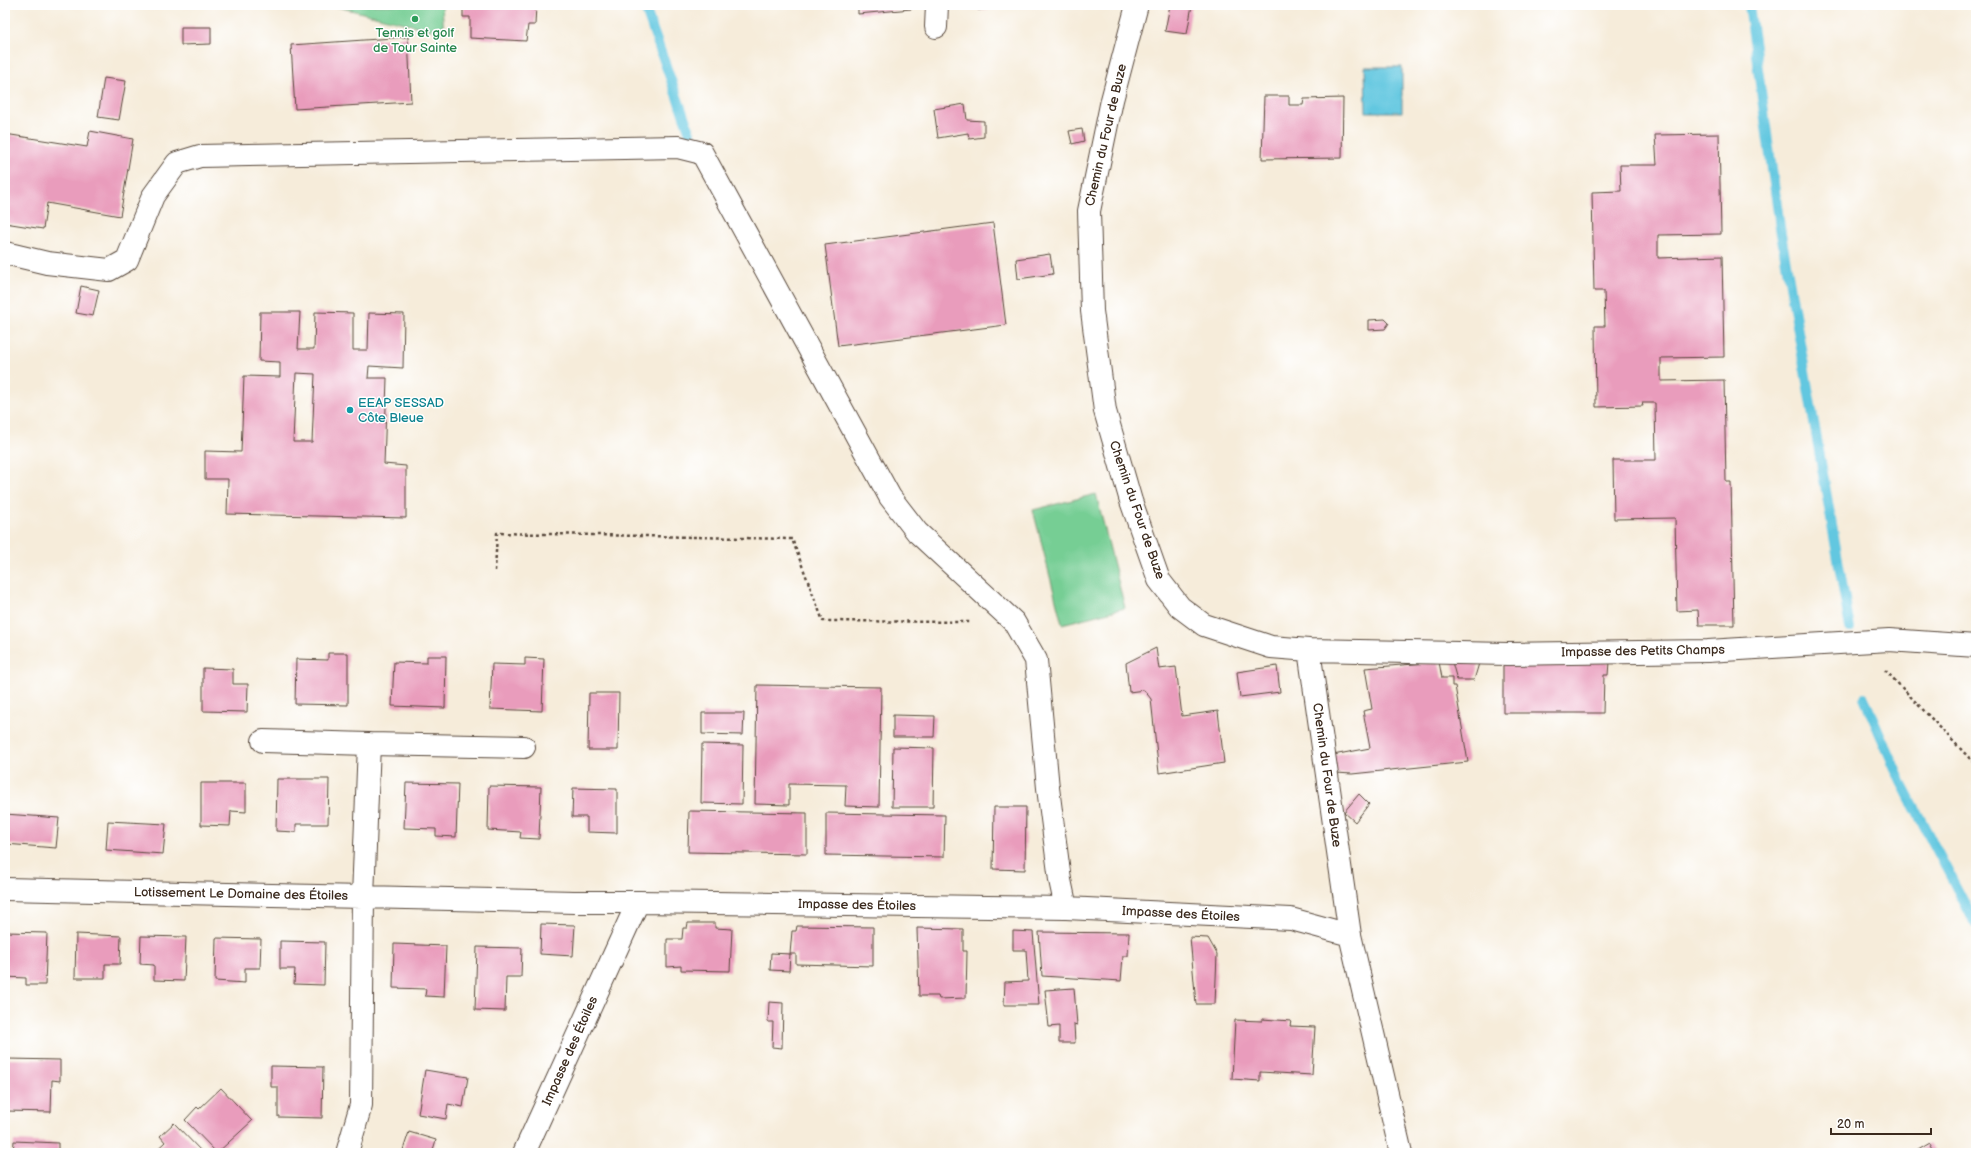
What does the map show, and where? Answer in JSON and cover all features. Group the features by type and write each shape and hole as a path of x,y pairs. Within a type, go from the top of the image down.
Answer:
{"street":[{"path":"936,27 937,5"},
{"name":"Chemin du Four de Buze","path":"1137,5 1112,100 1089,211 1092,311 1105,411 1131,501 1159,580 1180,607 1204,625 1271,647 1309,650 1350,935 1401,1153"},
{"path":"5,253 47,263 109,270 127,260 153,196 177,163 200,156 678,148 702,153 890,497 917,532 1014,622 1036,660 1048,788 1060,880 1066,908"},
{"name":"Impasse des Petits Champs","path":"1309,650 1508,654 1708,651 1889,640 1976,646"},
{"path":"263,741 524,747"},
{"path":"369,744 363,897 566,902 638,902"},
{"name":"Lotissement Le Domaine des Étoiles","path":"5,889 363,897 361,1106 347,1153"},
{"name":"Impasse des Étoiles","path":"524,1153 638,902 1066,908 1291,919 1350,935"}],"path":[{"path":"495,571 497,533 792,539 823,621 1014,622"},
{"path":"1859,642 1976,765"}],"green space":[{"name":"Tennis et golf de Tour Sainte","path":"330,5 442,5 444,33"},
{"path":"1096,494 1125,608 1062,624 1033,510"}],"water":[{"path":"1365,67 1402,67 1402,112 1366,112"}],"building":[{"path":"463,5 536,5 535,25 528,25 526,41 470,38 470,17 463,17"},
{"path":"858,5 911,5 911,9 858,14"},
{"path":"977,5 1008,5 1008,7 978,10"},
{"path":"1170,5 1192,5 1187,34 1165,31"},
{"path":"181,27 211,27 211,44 181,45"},
{"path":"408,37 411,102 295,109 291,45"},
{"path":"104,78 126,81 119,120 98,117"},
{"path":"1264,96 1289,96 1289,105 1303,105 1304,99 1343,98 1342,158 1262,159"},
{"path":"965,104 967,120 984,121 984,137 969,139 968,133 938,138 934,109"},
{"path":"1082,129 1084,141 1072,144 1069,131"},
{"path":"90,131 133,139 120,216 47,203 43,229 5,223 5,134 87,147"},
{"path":"1719,134 1721,234 1658,235 1658,258 1722,256 1724,357 1661,358 1661,381 1724,380 1726,482 1731,482 1734,625 1699,625 1698,610 1677,611 1675,518 1614,519 1613,460 1656,460 1655,403 1642,403 1643,406 1596,407 1595,326 1605,326 1604,291 1594,291 1592,192 1621,191 1620,165 1657,165 1655,135"},
{"path":"993,223 1006,325 838,346 825,245"},
{"path":"1050,254 1053,274 1018,279 1016,259"},
{"path":"81,286 99,290 93,316 76,313"},
{"name":"EEAP SESSAD Côte Bleue","path":"260,312 300,312 298,349 314,349 315,312 353,313 353,350 368,350 369,313 404,314 403,368 369,366 368,378 387,378 384,464 406,466 406,518 227,514 228,479 205,479 205,451 241,452 244,376 280,377 280,362 259,361","holes":["296,373 315,374 312,442 293,442"]},
{"path":"1385,319 1389,323 1385,329 1369,330 1369,320"},
{"path":"1156,648 1159,669 1176,667 1182,716 1218,711 1224,763 1159,773 1151,699 1144,690 1129,692 1126,663"},
{"path":"328,653 348,653 348,705 295,704 296,659 328,660"},
{"path":"427,656 446,656 445,708 392,706 394,662 427,663"},
{"path":"525,658 544,659 542,711 490,709 492,664 525,665"},
{"path":"1480,660 1474,680 1457,680 1452,662"},
{"path":"1503,660 1609,662 1608,675 1604,675 1603,713 1503,713"},
{"path":"1439,662 1442,678 1452,678 1452,686 1455,686 1468,762 1352,774 1336,773 1333,755 1370,748 1363,711 1372,709 1365,668"},
{"path":"1277,666 1280,692 1240,697 1237,672"},
{"path":"203,668 233,669 233,684 248,684 247,712 203,711"},
{"path":"757,685 881,687 879,807 845,806 846,785 789,784 789,805 755,804"},
{"path":"589,693 619,693 618,750 588,750"},
{"path":"702,713 744,713 743,735 702,734"},
{"path":"893,715 935,716 934,737 893,737"},
{"path":"702,744 743,745 742,804 701,803"},
{"path":"893,747 934,748 933,807 892,807"},
{"path":"277,779 329,779 328,824 296,824 296,832 276,831"},
{"path":"201,783 246,783 246,812 231,811 230,826 201,825"},
{"path":"406,783 458,784 456,837 436,836 436,829 404,828"},
{"path":"489,786 541,787 539,839 520,838 521,832 488,830"},
{"path":"573,788 617,789 617,833 587,832 587,817 572,817"},
{"path":"1359,794 1369,804 1355,822 1344,812"},
{"path":"994,807 1026,807 1025,870 993,869"},
{"path":"689,811 807,813 807,854 688,852"},
{"path":"826,813 945,815 944,857 826,855"},
{"path":"5,814 59,818 56,848 5,844"},
{"path":"108,821 166,824 163,854 106,850"},
{"path":"688,923 715,923 715,928 732,929 730,971 681,970 681,966 667,967 667,939 682,939 683,928 687,928"},
{"path":"541,924 575,925 573,956 540,954"},
{"path":"797,926 873,927 873,966 796,964 796,954 790,954 792,931 796,931"},
{"path":"917,928 963,929 963,951 967,951 966,998 939,999 938,996 919,996"},
{"path":"1013,931 1033,932 1039,1005 1004,1005 1005,982 1028,981 1026,950 1013,950"},
{"path":"5,932 47,933 45,985 26,985 26,978 5,977"},
{"path":"1039,932 1129,933 1128,956 1123,956 1121,981 1042,976"},
{"path":"76,934 121,936 120,964 105,964 105,978 75,978"},
{"path":"141,936 186,937 184,981 154,980 154,965 140,964"},
{"path":"1190,937 1208,938 1217,954 1215,1004 1196,1004"},
{"path":"216,938 261,939 260,968 245,968 245,983 215,981"},
{"path":"280,941 325,942 324,985 294,984 295,969 280,969"},
{"path":"394,944 446,946 444,997 425,996 426,989 393,988"},
{"path":"477,947 522,948 521,977 506,977 505,1011 475,1010"},
{"path":"771,953 790,954 789,971 770,970"},
{"path":"1074,988 1077,1025 1074,1024 1075,1043 1059,1043 1059,1026 1049,1027 1045,990"},
{"path":"769,1002 783,1003 782,1048 772,1047 773,1022 768,1022"},
{"path":"1262,1019 1291,1021 1290,1026 1315,1027 1312,1075 1260,1072 1260,1081 1232,1079 1235,1020 1262,1021"},
{"path":"8,1059 60,1060 60,1081 52,1080 51,1112 6,1111"},
{"path":"271,1066 323,1067 322,1118 278,1117 278,1087 271,1087"},
{"path":"425,1070 468,1077 463,1107 448,1104 446,1119 418,1114"},
{"path":"221,1088 252,1121 217,1153 185,1120 197,1107 199,1109"},
{"path":"174,1123 203,1153 153,1153 165,1142 160,1136"},
{"path":"409,1132 436,1140 432,1153 402,1153"},
{"path":"14,1141 58,1143 58,1153 13,1153"},
{"path":"1930,1143 1935,1152 1913,1153"}],"waterway":[{"path":"644,5 690,133"},
{"path":"1749,5 1781,234 1850,628"},
{"path":"1864,698 1901,782 1976,925"}],"place":[{"name":"Tennis et golf de Tour Sainte","path":"415,19"},
{"name":"EEAP SESSAD Côte Bleue","path":"350,410"}]}
